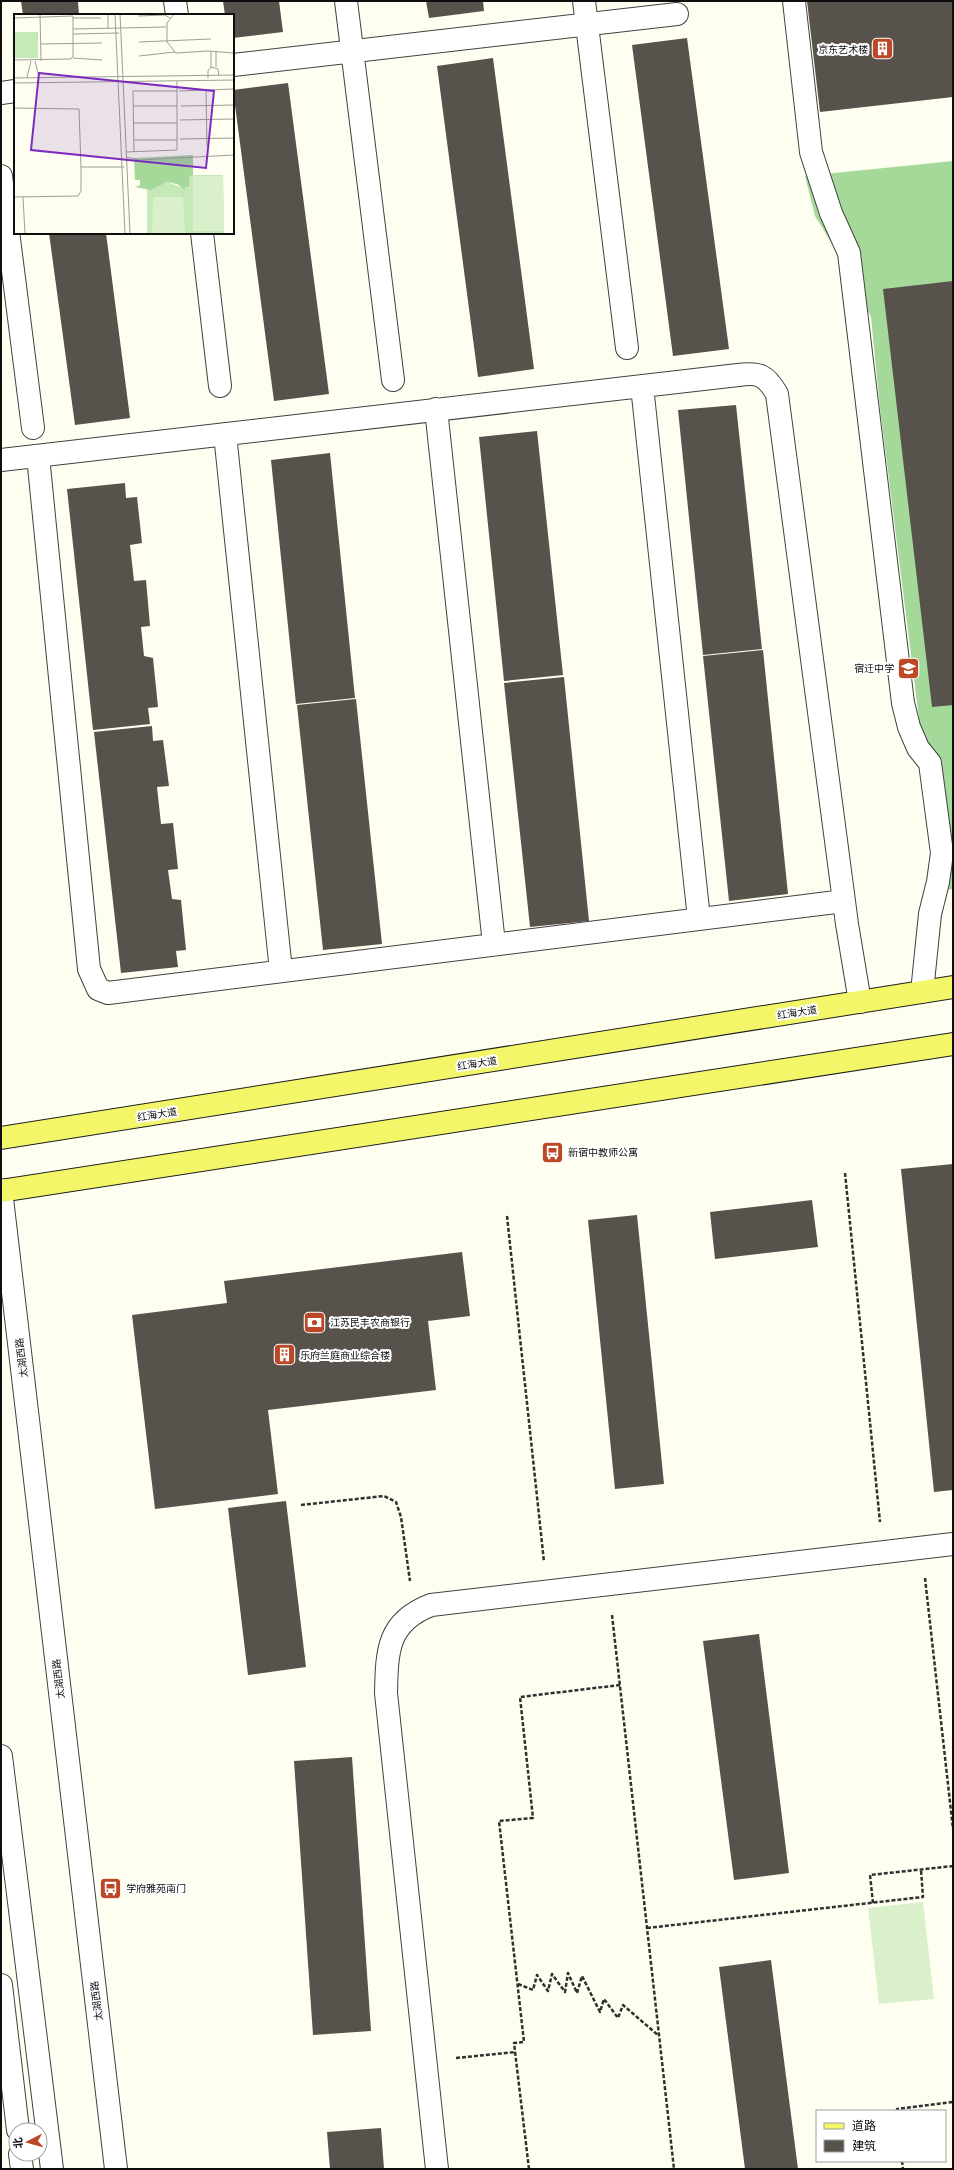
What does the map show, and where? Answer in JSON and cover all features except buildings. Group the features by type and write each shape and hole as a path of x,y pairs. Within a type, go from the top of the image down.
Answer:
{"main road":[{"name":"红海大道","path":"1,1138 953,987"},
{"path":"1,1191 953,1044"}],"street":[{"path":"176,1 177,14"},
{"path":"346,1 393,380"},
{"path":"584,1 627,348"},
{"path":"794,1 812,152 831,213 849,253 903,703 909,727 918,748 930,763 942,853 938,882 930,914 922,992"},
{"path":"234,65 677,14"},
{"path":"1,93 14,91"},
{"path":"1,176 33,428"},
{"path":"202,234 220,386"},
{"path":"1,460 749,373 763,376 770,383 777,394 844,901 860,1002"},
{"path":"642,386 699,919"},
{"path":"436,409 494,944"},
{"path":"225,434 281,971"},
{"path":"38,456 89,969 98,989 108,993 844,901"},
{"name":"太湖西路","path":"1,1191 116,2169"},
{"path":"438,2169 386,1693 387,1660 394,1634 414,1612 430,1605 953,1544"},
{"path":"1,1756 49,2168"},
{"path":"1,1985 17,2122"}],"path":[{"path":"845,1173 883,1553"},
{"path":"507,1216 547,1592"},
{"path":"301,1505 384,1496 396,1502 401,1517 414,1612"},
{"path":"921,1548 953,1829"},
{"path":"608,1585 674,2169"},
{"path":"529,2169 514,2043 524,2042 499,1821 534,1818 520,1697 620,1685"},
{"path":"873,1903 870,1875 953,1866"},
{"path":"647,1928 924,1897 921,1870"},
{"path":"518,1983 533,1990 537,1975 548,1991 552,1974 565,1992 568,1974 577,1993 582,1976 600,2012 604,1999 618,2018 623,2005 659,2036"},
{"path":"426,2061 516,2052"},
{"path":"897,2110 897,2108 953,2102"}],"green space":[{"path":"953,161 953,889 925,893 934,838 880,408 871,317 847,268 815,216 805,176"},
{"path":"923,1902 934,1999 879,2004 868,1908"}],"place":[{"name":"京东艺术楼","path":"883,49"},
{"name":"宿迁中学","path":"909,668"},
{"name":"新宿中教师公寓","path":"553,1152"},
{"name":"江苏民丰农商银行","path":"314,1322"},
{"name":"乐府兰庭商业综合楼","path":"284,1355"},
{"name":"学府雅苑南门","path":"110,1888"}]}
